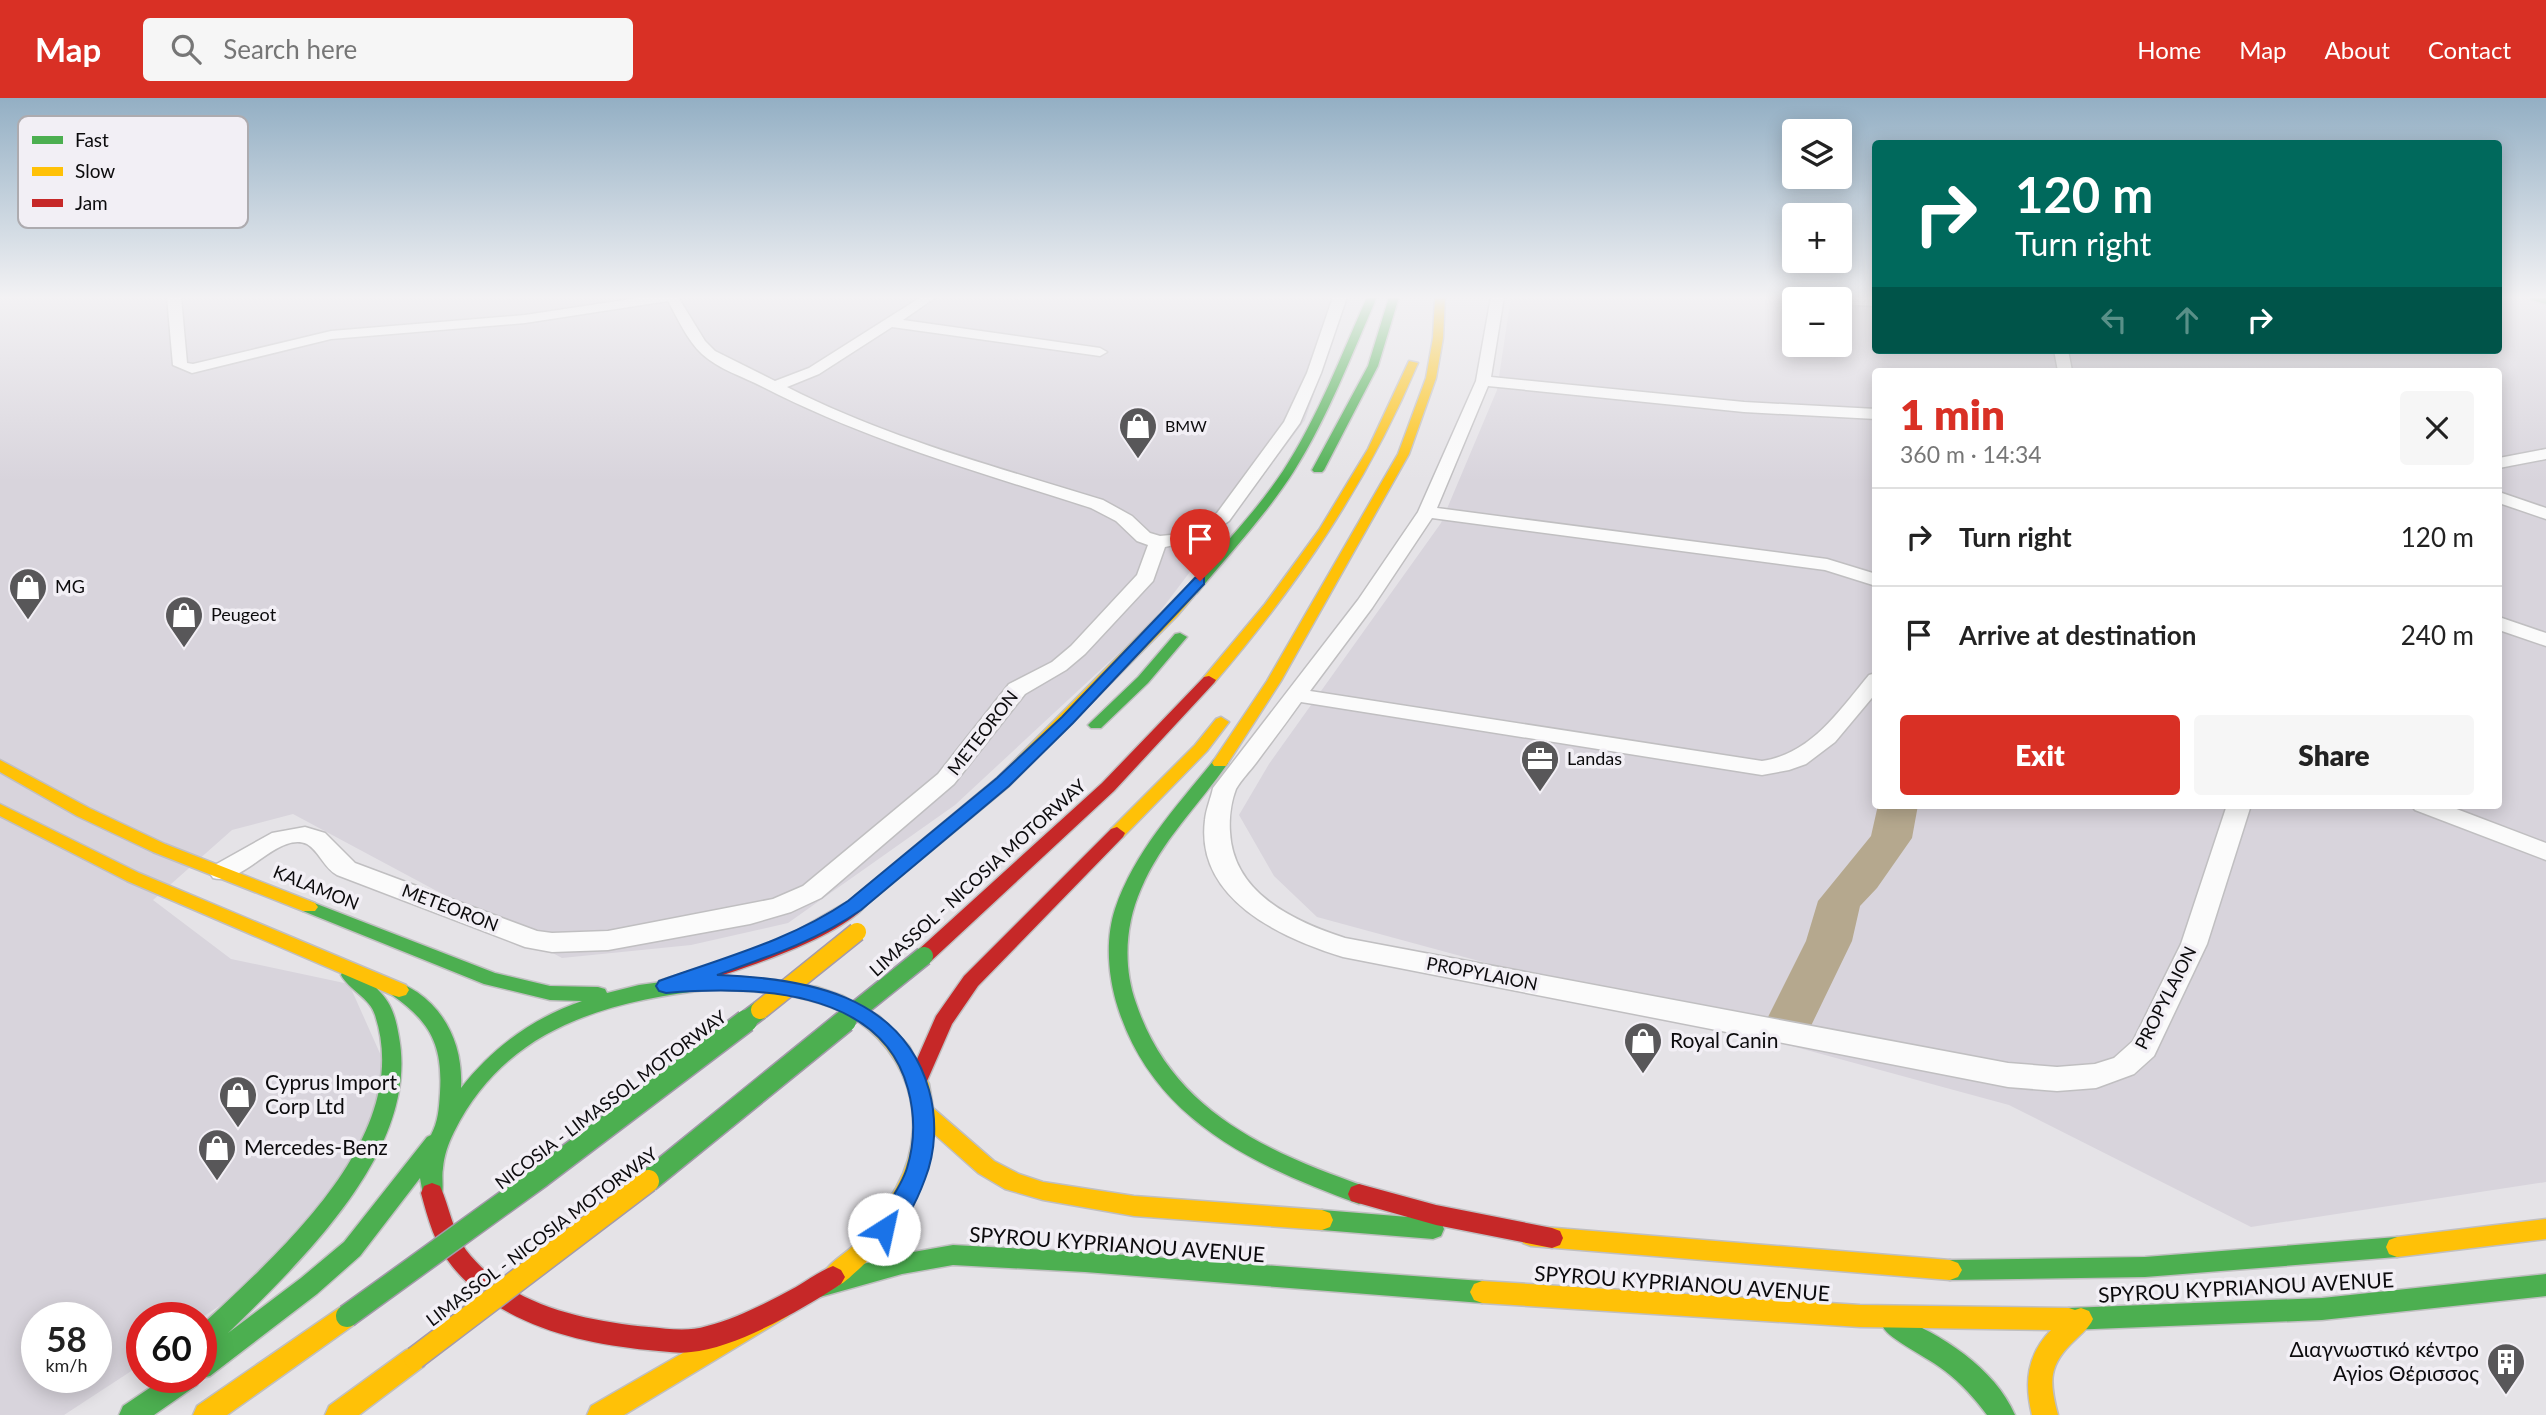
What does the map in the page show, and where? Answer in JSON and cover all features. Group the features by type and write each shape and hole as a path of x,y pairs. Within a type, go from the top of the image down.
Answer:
{"main road":[{"path":"1326,403 1345,358"},
{"path":"666,986 757,956 830,923 1003,782 1172,613 1271,497 1291,467 1326,403 1356,358"},
{"path":"1312,482 1377,358"},
{"name":"LIMASSOL - NICOSIA MOTORWAY","path":"338,1415 604,1217 924,956 1108,786 1189,703 1284,589 1352,492 1400,400 1414,358"},
{"path":"1435,358 1418,425 1373,518 1324,592 1248,725 1151,858 1126,902 1119,937 1120,978 1128,1017 1152,1062 1185,1104 1226,1134 1314,1176 1397,1206 1552,1238"},
{"path":"1258,675 1324,592"},
{"path":"1082,738 1143,680 1188,628"},
{"path":"917,1082 943,1021 971,981 1201,748 1234,706"},
{"name":"KALAMON","path":"0,765 83,812 159,848 491,979 550,993 633,991"},
{"path":"0,808 133,877 383,982 419,1003 437,1022 452,1069 454,1089 446,1126"},
{"name":"NICOSIA - LIMASSOL MOTORWAY","path":"206,1415 540,1180 726,1039 862,928"},
{"path":"217,1326 321,1219 365,1156 387,1111 394,1078 392,1032 384,1012 337,963"},
{"path":"217,1356 309,1286 352,1249 435,1143 481,1076 537,1029 565,1012 633,991 714,982 766,984 837,1002 873,1022 897,1043 908,1057 925,1114 918,1167 908,1193 874,1242 820,1286 600,1415"},
{"name":"SPYROU KYPRIANOU AVENUE","path":"925,1114 986,1167 1013,1182 1075,1198 1134,1206 1930,1270 2145,1267 2352,1252 2546,1229"},
{"path":"435,1143 429,1194 439,1224 452,1251 474,1276 504,1301 553,1322 621,1338 695,1340 780,1308"},
{"name":"SPYROU KYPRIANOU AVENUE","path":"820,1286 902,1264 953,1255 994,1255 1626,1303 1870,1317 2081,1319 2252,1312 2373,1303 2546,1284"},
{"path":"1870,1317 1921,1337 1941,1349 1982,1386 2002,1415"},
{"path":"2045,1415 2038,1377 2042,1358 2050,1344 2081,1319"},
{"path":"121,1415 145,1393"},
{"path":"132,1415 164,1393"}],"street":[{"path":"179,358 180,365 192,369 235,358"},
{"path":"718,358 865,429 1097,504 1126,520 1143,537 1158,541 1185,538 1208,528 1223,517 1292,423 1319,358"},
{"path":"774,387 814,371 834,358"},
{"name":"PROPYLAION","path":"1487,358 1483,381 1427,512 1365,604 1225,788 1215,827 1220,855 1235,885 1247,899 1281,923 1343,947 2008,1075 2057,1079 2096,1076 2124,1066 2136,1057 2151,1035 2194,944 2238,809"},
{"path":"1483,381 1733,406 1872,414"},
{"path":"2502,462 2546,454"},
{"path":"2502,498 2546,514"},
{"path":"1427,512 1827,565 1872,579"},
{"name":"METEORON","path":"222,872 275,840 303,835 316,839 334,862 346,869 534,940 556,943 601,941 761,912 792,903 812,892 946,779 1022,684 1053,670 1072,656 1146,577 1158,541"},
{"path":"2502,624 2546,640"},
{"path":"1296,695 1762,768 1786,765 1814,751 1872,684"},
{"path":"2433,809 2546,852"},
{"path":"2472,809 2546,836"}],"shaded area":[{"path":"0,358 1326,358 1305,420 1152,622 955,805 788,923 691,945 562,958 293,814 232,830 153,900 231,959 349,984 395,1087 299,1254 217,1308 217,1302 126,1302 126,1374 112,1384 112,1302 21,1302 21,1393 98,1393 64,1415 0,1415"},
{"path":"1502,358 2546,358 2546,1182 2251,1227 2009,1105 1317,917 1274,876 1239,815 1269,764 1441,523 1497,390"}],"waterway":[{"path":"1792,1017 1829,941 1840,901 1862,878 1891,838 1897,809"}],"traffic: fast":[{"path":"1192,590 1252,520 1287,473 1315,425 1345,358"},
{"path":"1318,470 1375,358"},
{"path":"1096,725 1143,680 1180,637"},
{"path":"1220,763 1165,833 1141,870 1132,890 1121,920 1119,941 1123,994 1136,1034 1156,1068 1182,1098 1212,1124 1283,1164 1359,1194"},
{"path":"309,907 491,979 550,993 598,994"},
{"path":"648,1181 924,956"},
{"path":"217,1327 273,1273 341,1193 368,1150 386,1105 393,1060 385,1015 374,998 350,975"},
{"path":"432,1193 434,1157 447,1124 484,1073 511,1048 540,1028 571,1012 604,1001 639,992 714,982"},
{"path":"399,990 430,1015 440,1029 450,1061 447,1118"},
{"path":"347,1316 541,1176 760,1010"},
{"path":"217,1356 309,1286 352,1249 435,1143"},
{"path":"1322,1220 1433,1229"},
{"path":"1950,1270 2145,1267 2397,1247"},
{"path":"820,1286 902,1264 953,1255 1085,1262 1482,1292"},
{"path":"2069,1319 2322,1309 2546,1285"},
{"path":"1895,1327 1927,1343 1955,1363 1980,1387 2002,1415"},
{"path":"132,1415 164,1393"}],"traffic: slow":[{"path":"1220,763 1274,681 1385,490 1419,416 1434,358"},
{"path":"1209,680 1270,607 1325,530 1374,449 1413,363"},
{"path":"861,900 1003,782 1192,590"},
{"path":"1117,833 1201,748 1221,722"},
{"path":"0,765 83,812 159,848 309,907"},
{"path":"0,809 133,877 399,990"},
{"path":"760,1010 857,932"},
{"path":"714,982 796,990 836,1001 855,1010 872,1021 902,1051 918,1084 924,1119 920,1155 907,1189 887,1222 862,1252 833,1277"},
{"path":"925,1114 986,1167 1013,1182 1043,1191 1134,1206 1322,1220"},
{"path":"415,1358 648,1181"},
{"path":"2397,1247 2546,1229"},
{"path":"1531,1236 1950,1270"},
{"path":"1482,1292 1860,1316 2069,1319"},
{"path":"600,1415 780,1308"},
{"path":"206,1415 347,1316"},
{"path":"2045,1415 2039,1384 2044,1360 2058,1340 2081,1319"},
{"path":"338,1415 415,1358"}],"traffic: jam":[{"path":"924,956 1108,787 1209,680"},
{"path":"917,1082 943,1021 971,981 1117,833"},
{"path":"666,986 793,941 840,916 861,900"},
{"path":"432,1193 441,1228 459,1258 482,1282 510,1301 575,1327 610,1334 692,1341 724,1332 764,1315 833,1277"},
{"path":"1359,1194 1436,1215 1552,1238"}],"place":[{"name":"BMW","path":"1138,460"},
{"name":"MG","path":"28,621"},
{"name":"Peugeot","path":"184,649"},
{"name":"Landas","path":"1540,793"},
{"name":"Royal Canin","path":"1643,1075"},
{"name":"Cyprus Import Corp Ltd","path":"238,1129"},
{"name":"Mercedes-Benz","path":"217,1182"},
{"name":"Διαγνωστικό κέντρο Αγios Θέρισσος","path":"2506,1396"}],"route":[{"path":"884,1229 908,1193 918,1167 925,1114 912,1066 897,1043 873,1022 837,1002 798,990 766,984 714,982 666,986 757,956 790,942 830,923 854,906 1003,782 1068,720 1200,581"}]}
